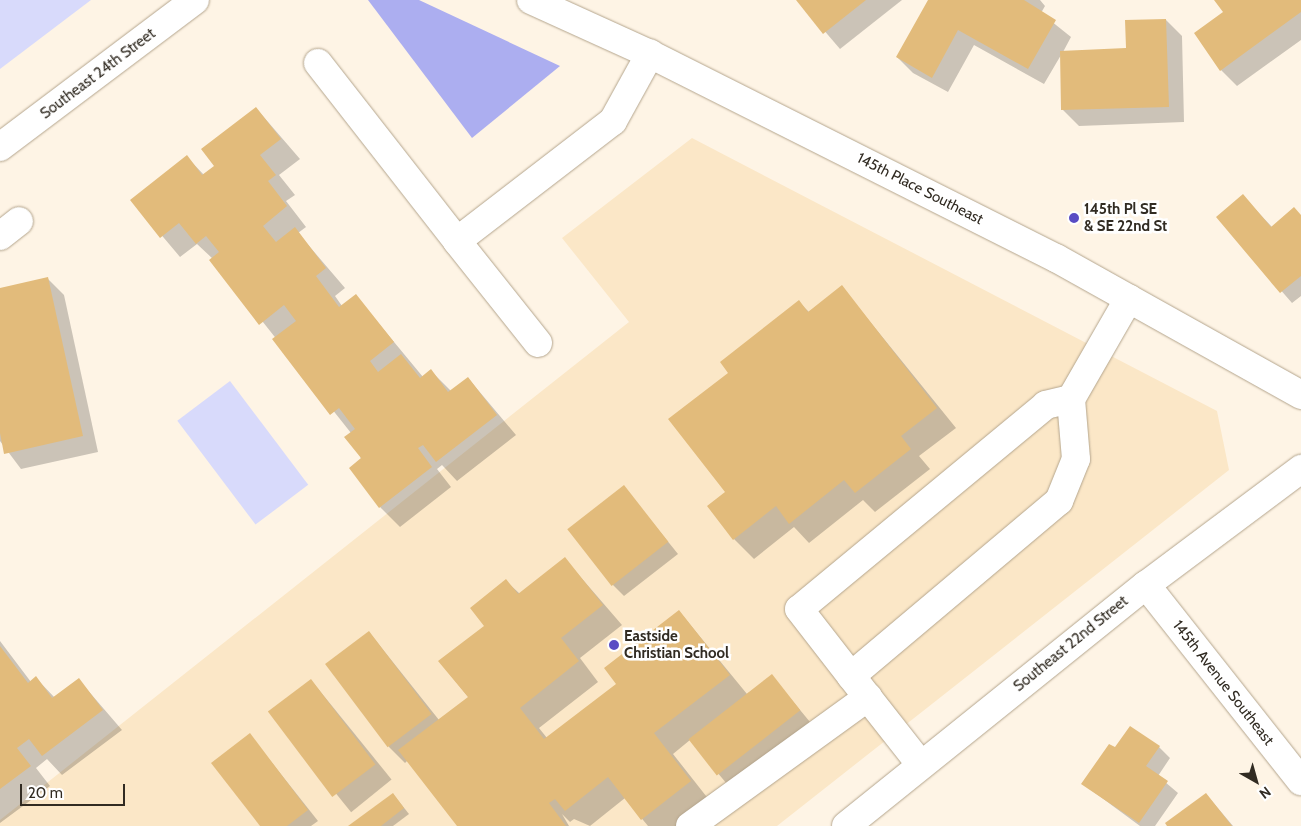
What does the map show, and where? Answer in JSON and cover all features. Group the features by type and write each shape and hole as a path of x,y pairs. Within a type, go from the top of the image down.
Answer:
{"street":[{"name":"Southeast 24th Street","path":"0,147 195,0"},
{"name":"145th Place Southeast","path":"531,0 650,54 1129,298 1301,395"},
{"path":"457,241 612,122 650,54"},
{"path":"318,63 538,343"},
{"path":"851,676 1059,501 1076,459 1071,399 1129,298"},
{"path":"921,765 799,609 1046,405 1071,399"},
{"name":"Southeast 22nd Street","path":"846,826 1146,585 1301,469"},
{"name":"145th Avenue Southeast","path":"1146,585 1301,781"},
{"path":"690,826 868,697"}],"shaded area":[{"path":"0,0 91,0 0,69"},
{"path":"368,0 419,0 560,66 472,138"},
{"name":"Eastside Christian School","path":"692,138 1217,411 1229,470 777,826 0,826 0,820 629,322 562,238"},
{"path":"230,381 308,485 256,525 177,421"}],"building":[{"path":"796,0 866,0 823,34"},
{"path":"928,0 1024,0 1056,20 1028,69 958,30 932,78 896,57"},
{"path":"1214,0 1301,0 1301,12 1220,71 1194,33 1223,12"},
{"path":"1166,19 1169,107 1061,110 1060,51 1126,48 1125,20"},
{"path":"256,107 281,139 260,155 276,175 268,181 287,206 263,226 276,242 295,227 326,268 316,276 339,307 356,294 394,342 370,361 378,372 401,354 420,378 431,369 448,392 468,377 497,415 436,462 423,445 418,448 432,467 379,508 349,468 361,458 344,437 355,429 339,408 330,415 272,339 296,321 284,305 259,325 209,260 219,252 206,236 196,244 179,223 160,238 130,200 187,155 202,175 214,166 201,149"},
{"path":"1243,194 1271,227 1294,207 1301,215 1301,276 1280,293 1216,217"},
{"path":"48,277 83,436 4,454 0,433 0,288"},
{"path":"842,285 937,408 901,436 911,449 855,493 844,480 789,524 776,506 733,540 707,506 725,492 668,419 728,373 720,362 799,300 808,312"},
{"path":"624,485 668,542 612,586 567,529"},
{"path":"565,557 603,605 561,638 579,661 520,708 544,739 616,684 604,668 679,610 730,675 654,733 691,781 641,820 608,777 565,811 555,799 549,803 566,826 457,826 398,750 468,697 438,661 484,626 470,608 506,579 518,594"},
{"path":"369,631 432,714 388,747 325,664"},
{"path":"0,646 28,683 36,676 52,698 79,678 103,710 42,756 29,739 17,748 31,766 0,789"},
{"path":"772,674 800,710 717,776 688,739"},
{"path":"311,679 375,764 332,797 268,711"},
{"path":"1130,726 1160,746 1146,766 1168,781 1139,823 1081,784 1109,744 1115,747"},
{"path":"250,733 308,810 287,826 260,826 211,763"},
{"path":"393,793 404,808 381,826 348,826"},
{"path":"1206,793 1232,826 1167,826 1165,823"}],"place":[{"name":"145th Pl SE & SE 22nd St","path":"1074,218"},
{"name":"Eastside Christian School","path":"614,645"}]}
